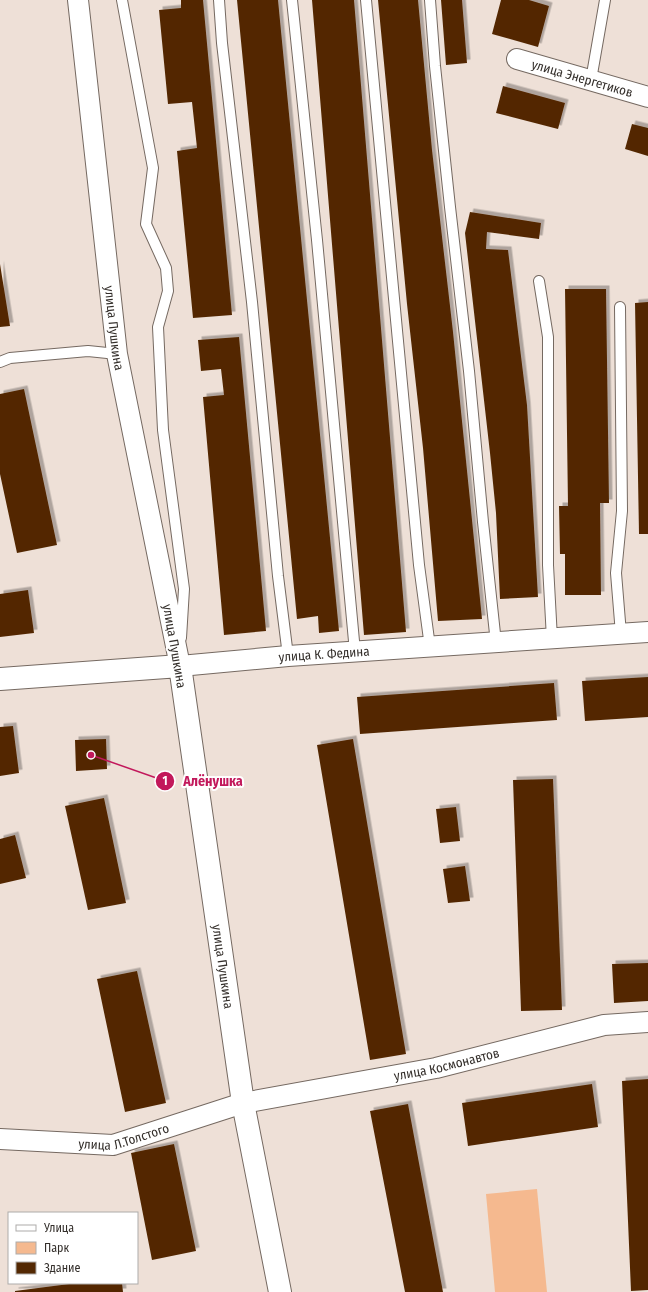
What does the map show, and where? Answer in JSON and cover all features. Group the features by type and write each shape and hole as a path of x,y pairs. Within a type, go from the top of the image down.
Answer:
{"street":[{"name":"улица Пушкина","path":"78,0 117,354 180,666 243,1103 280,1292"},
{"name":"улица Энергетиков","path":"517,59 648,97"},
{"name":"улица К. Федина","path":"0,679 180,666 288,656 648,632"},
{"name":"улица Космонавтов","path":"243,1103 436,1068 604,1025 648,1022"},
{"name":"улица Л.Толстого","path":"0,1139 113,1145 243,1103"}],"lane":[{"path":"122,0 154,168 146,224 166,268 168,291 158,327 163,430 184,589 180,666"},
{"path":"219,0 222,43 252,302 278,576 288,656"},
{"path":"292,0 317,240 355,652"},
{"path":"366,0 419,565 430,647"},
{"path":"430,0 437,82 469,371 496,643"},
{"path":"591,80 605,0"},
{"path":"539,281 548,337 548,565 552,639"},
{"path":"620,307 622,511 616,573 621,634"},
{"path":"0,362 10,358 88,351 117,354"}],"green space":[{"path":"537,1189 547,1292 495,1292 486,1194"}],"building":[{"path":"181,0 203,0 232,315 193,318 177,151 197,148 192,102 168,104 159,10 181,8"},
{"path":"237,0 278,0 339,631 319,633 318,616 297,619"},
{"path":"312,0 354,0 406,632 364,635"},
{"path":"378,0 418,0 432,150 453,332 482,619 438,621 423,448 407,304"},
{"path":"441,0 462,0 467,63 446,65"},
{"path":"501,0 529,0 549,6 538,47 492,34"},
{"path":"503,86 565,103 558,129 496,113"},
{"path":"632,124 648,128 648,156 625,149"},
{"path":"470,212 541,223 539,239 487,232 486,249 508,250 527,405 538,597 500,599 496,513 465,233"},
{"path":"0,264 10,326 0,327"},
{"path":"565,289 606,289 609,503 600,503 601,595 565,595 565,554 560,554 559,506 568,506"},
{"path":"648,302 648,534 639,534 635,303"},
{"path":"239,337 266,631 224,635 203,397 224,395 221,369 201,371 198,340"},
{"path":"24,389 57,545 17,553 0,474 0,394"},
{"path":"28,590 34,633 0,637 0,594"},
{"path":"648,677 648,717 585,721 582,681"},
{"path":"554,683 557,720 360,734 357,697"},
{"path":"13,726 19,773 0,776 0,727"},
{"path":"106,739 107,769 76,771 75,740"},
{"path":"353,739 406,1054 370,1060 317,745"},
{"path":"553,779 562,1010 521,1011 513,780"},
{"path":"104,798 126,903 88,910 65,806"},
{"path":"456,807 460,841 440,843 436,809"},
{"path":"15,835 26,878 0,884 0,839"},
{"path":"465,866 470,901 448,903 443,869"},
{"path":"648,963 648,1001 614,1003 612,964"},
{"path":"137,971 166,1103 125,1112 97,979"},
{"path":"648,1079 648,1290 631,1291 622,1081"},
{"path":"592,1084 598,1127 468,1146 462,1103"},
{"path":"408,1104 443,1292 405,1292 370,1111"},
{"path":"174,1144 196,1251 152,1260 131,1153"},
{"path":"69,1284 122,1284 123,1292 15,1292"}],"place":[{"name":"Алёнушка","path":"91,755"}]}
